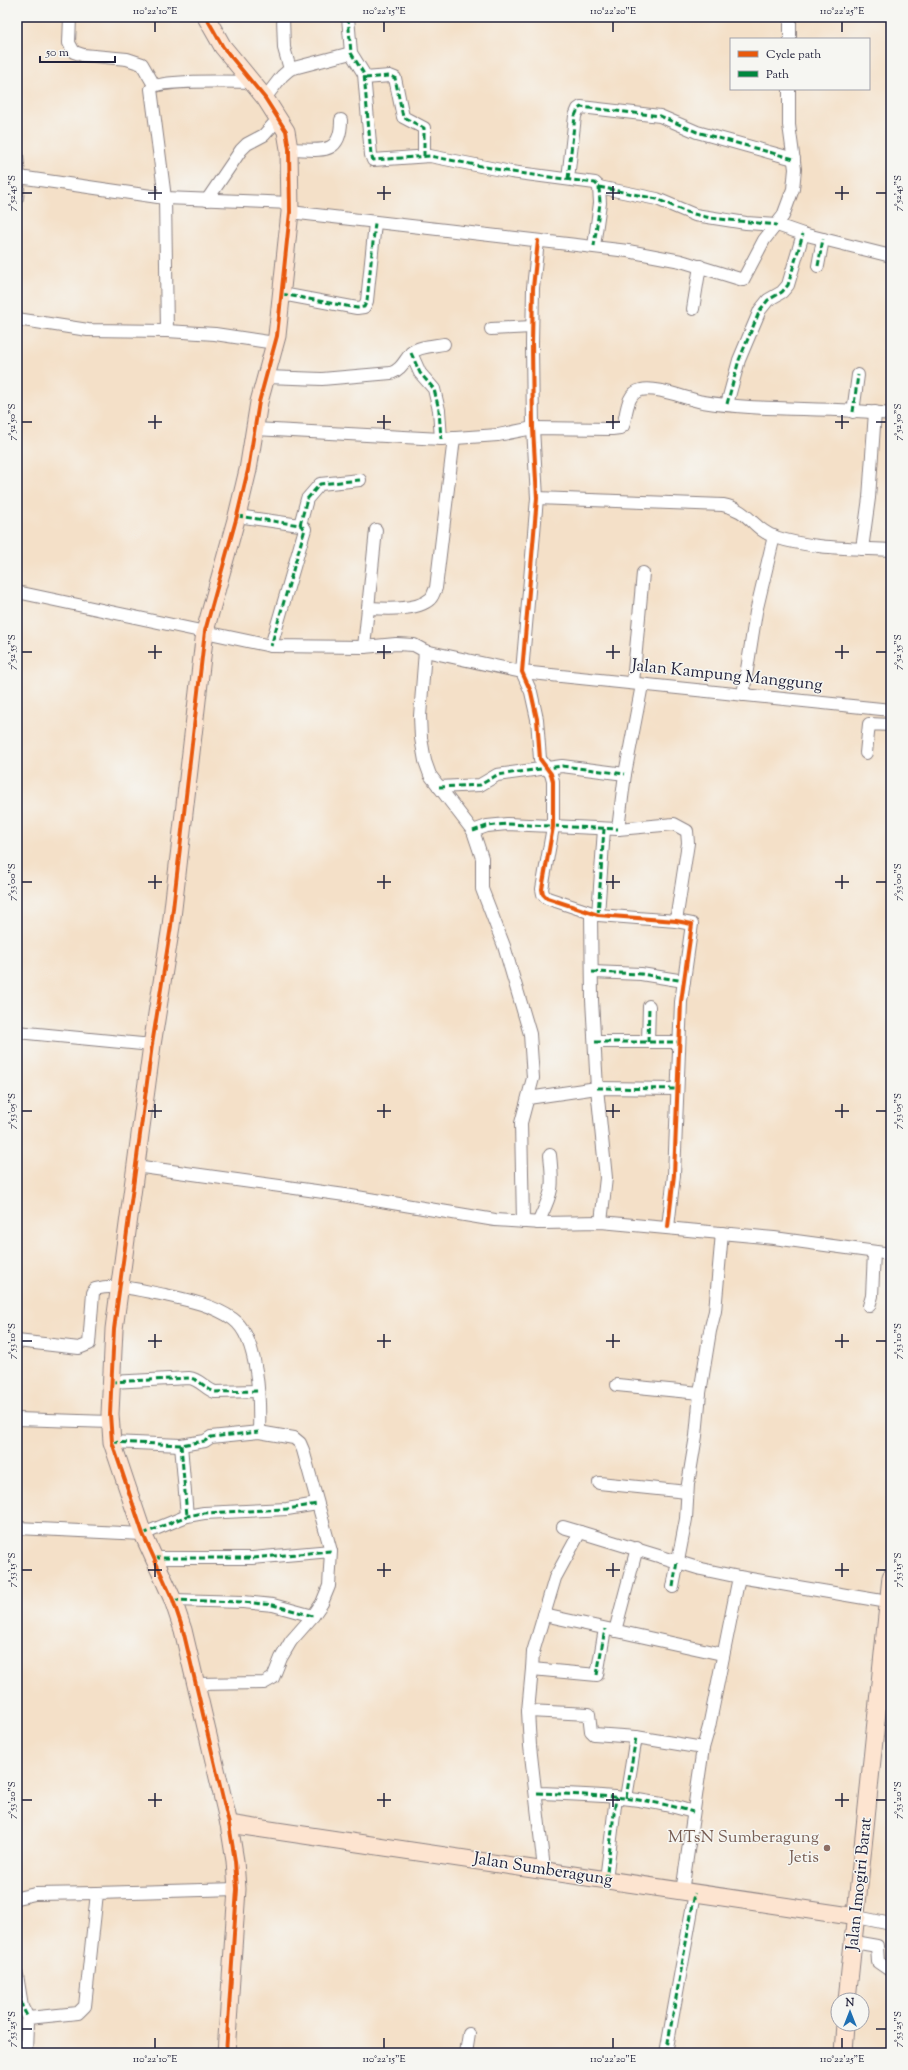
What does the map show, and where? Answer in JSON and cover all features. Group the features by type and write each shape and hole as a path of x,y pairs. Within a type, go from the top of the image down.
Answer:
{"street":[{"path":"70,17 69,43 74,52 83,55 127,59 142,64 154,85"},
{"path":"206,17 222,47 265,98 286,131 289,149 290,208 282,294 275,344 266,377 237,516 205,631 171,926 152,1045 114,1329 110,1422 112,1442 143,1534 173,1600 198,1684 229,1824 235,1861 236,1889 226,2053"},
{"path":"283,17 284,48 290,69"},
{"path":"348,17 351,53 363,69 365,78 372,159 377,161 424,156 511,172 591,182 599,187 657,198 686,212 710,218 777,225 804,234 891,256"},
{"path":"790,17 790,38"},
{"path":"265,98 282,76 290,69 351,53"},
{"path":"365,78 390,76 395,78 403,117 424,128 424,156"},
{"path":"154,85 187,82 252,82"},
{"path":"154,85 151,89 165,198 167,331"},
{"path":"20,177 165,198 207,200 290,208 375,223 594,246 658,256 700,266 743,280 764,240 777,225 791,198 795,180 794,159 789,125 789,90"},
{"path":"568,179 575,116 578,109 582,107 660,116 697,132 794,159"},
{"path":"207,200 241,150 247,144 264,135 279,118"},
{"path":"289,149 325,149 336,144 340,135 341,120"},
{"path":"17,154 20,177 17,198"},
{"path":"594,246 600,203 599,187"},
{"path":"282,294 357,308 364,307 367,301 375,223"},
{"path":"726,404 739,360 760,310 768,300 782,292 788,285 804,234"},
{"path":"818,266 823,239"},
{"path":"538,241 533,288 532,327 533,428 537,498 522,672 531,692 537,718 540,759 552,774 553,781 553,828 542,889 543,894 547,898 595,914 676,920 692,924 684,981 679,1042 674,1175 668,1228"},
{"path":"693,309 700,266"},
{"path":"17,319 88,330 167,331 215,334 275,344"},
{"path":"491,329 532,327"},
{"path":"266,377 322,379 391,373 402,367 411,353 424,347 444,344"},
{"path":"411,353 420,373 434,389 439,410 441,439"},
{"path":"853,412 858,375"},
{"path":"255,429 441,439 498,435 533,428 605,430 620,428 624,421 630,398 639,390 656,390 703,402 891,414"},
{"path":"862,549 869,498 875,412"},
{"path":"368,608 399,609 421,604 431,599 436,588 454,438"},
{"path":"300,525 307,499 317,486 323,482 360,480"},
{"path":"537,498 723,506 741,511 762,530 774,536 802,544 891,550"},
{"path":"237,516 300,525 304,527 305,532 271,646"},
{"path":"364,647 376,530"},
{"path":"744,695 756,612 774,536"},
{"path":"618,829 637,684 643,573"},
{"name":"Jalan Kampung Manggung","path":"17,592 271,646 364,647 396,644 414,645 425,651 522,672 891,710"},
{"path":"425,651 420,716 421,738 425,761 430,775 472,831 482,858 482,889 504,946 530,1034 533,1078 521,1123 523,1222"},
{"path":"866,753 869,707"},
{"path":"869,724 891,724"},
{"path":"439,787 480,785 497,775 547,768 575,766 625,774"},
{"path":"472,831 487,826 507,824 553,828 604,829 674,824 687,831 688,843 676,920"},
{"path":"601,1222 606,1178 597,1088 592,972 595,914 604,829"},
{"path":"592,972 641,974 684,981"},
{"path":"648,1042 649,1006"},
{"path":"17,1032 152,1045"},
{"path":"596,1042 679,1042"},
{"path":"528,1098 597,1088 677,1089"},
{"path":"538,1223 549,1202 553,1187 550,1155"},
{"path":"136,1166 345,1195 495,1220 538,1223 601,1222 774,1238 891,1254"},
{"path":"673,1587 686,1519 700,1393 715,1311 722,1233"},
{"path":"869,1306 872,1296 874,1252"},
{"path":"17,1340 84,1348 88,1344 93,1293 95,1289 120,1286 199,1303 234,1319 248,1337 253,1358 260,1406 259,1432"},
{"path":"111,1382 189,1378 198,1380 210,1390 215,1392 258,1391"},
{"path":"617,1385 700,1393"},
{"path":"17,1419 110,1422"},
{"path":"112,1442 181,1445 204,1441 212,1437 259,1432 294,1438 300,1442 332,1551 329,1586 322,1603 313,1616 291,1641 281,1658 273,1678 264,1683 198,1684"},
{"path":"181,1445 187,1516"},
{"path":"599,1483 688,1492"},
{"path":"17,1528 143,1534 187,1516 204,1513 287,1509 317,1504"},
{"path":"562,1527 637,1548 702,1569 738,1577 888,1602"},
{"path":"544,1869 537,1793 530,1746 528,1711 533,1652 555,1578 580,1532"},
{"path":"532,1669 597,1675 637,1548"},
{"path":"154,1558 252,1558 332,1551"},
{"path":"666,2053 689,1892 693,1812 703,1748 709,1727 738,1577"},
{"name":"Jalan Imogiri Barat","path":"849,1992 891,1577"},
{"path":"173,1600 243,1602 273,1606 313,1616"},
{"path":"544,1615 722,1654"},
{"path":"528,1711 589,1714 590,1731 594,1734 636,1737 703,1748"},
{"path":"606,1880 621,1798 636,1737"},
{"path":"537,1793 621,1798 662,1803 693,1812"},
{"name":"Jalan Sumberagung","path":"229,1824 544,1869 606,1880 857,1917"},
{"path":"17,1898 35,1894 236,1889"},
{"path":"28,2018 78,2013 83,2010 85,2006 97,1893"},
{"path":"857,1917 891,1924"},
{"path":"854,1942 877,1946 878,1962 891,1971"},
{"path":"17,1975 22,2006 28,2018 26,2022 26,2053"},
{"path":"843,2053 844,2032"},
{"path":"466,2053 469,2034"}],"marked path":[{"path":"348,17 351,53 364,74 371,155 373,160 430,156 511,172 595,183 599,187 600,203 594,246"},
{"path":"365,78 390,76 395,78 403,117 424,128 424,156"},
{"path":"568,179 575,116 578,109 581,107 660,116 697,132 794,159"},
{"path":"599,187 657,199 686,212 710,218 777,225"},
{"path":"282,294 357,308 364,307 367,301 375,223"},
{"path":"727,404 739,360 760,310 768,300 782,292 788,285 803,234"},
{"path":"818,266 823,239"},
{"path":"411,353 420,373 434,389 439,410 441,439"},
{"path":"853,412 858,375"},
{"path":"300,525 307,499 320,484 360,480"},
{"path":"237,516 300,525 305,529 271,646"},
{"path":"439,787 480,785 497,775 562,766 625,774"},
{"path":"473,831 487,826 507,824 618,829"},
{"path":"598,915 604,829"},
{"path":"592,972 641,974 684,981"},
{"path":"648,1042 649,1006"},
{"path":"595,1042 679,1042"},
{"path":"597,1088 677,1089"},
{"path":"111,1382 189,1378 196,1380 208,1389 215,1392 258,1391"},
{"path":"112,1442 181,1445 205,1441 211,1437 259,1432"},
{"path":"181,1445 187,1516"},
{"path":"143,1534 187,1516 204,1513 287,1509 317,1504"},
{"path":"154,1558 252,1558 331,1551"},
{"path":"673,1587 677,1561"},
{"path":"173,1600 243,1602 273,1605 313,1616"},
{"path":"597,1675 605,1629"},
{"path":"626,1798 636,1737"},
{"path":"537,1793 635,1799 693,1812"},
{"path":"606,1880 616,1797"},
{"path":"666,2053 695,1893"},
{"path":"17,1975 22,2006 28,2018"}],"cycle path":[{"path":"206,17 223,47 265,98 286,131 289,149 290,212 277,336 259,402 248,470 237,516 205,631 171,926 152,1045 114,1329 110,1414 112,1442 143,1534 173,1600 183,1630 229,1824 235,1861 237,1889 226,2053"},
{"path":"538,241 533,288 532,344 533,428 537,498 522,672 531,692 537,719 540,759 551,774 553,781 553,827 542,889 543,894 547,898 598,915 676,921 692,924 681,1002 674,1175 668,1227"}],"place":[{"name":"MTsN Sumberagung Jetis","path":"827,1848"}]}
